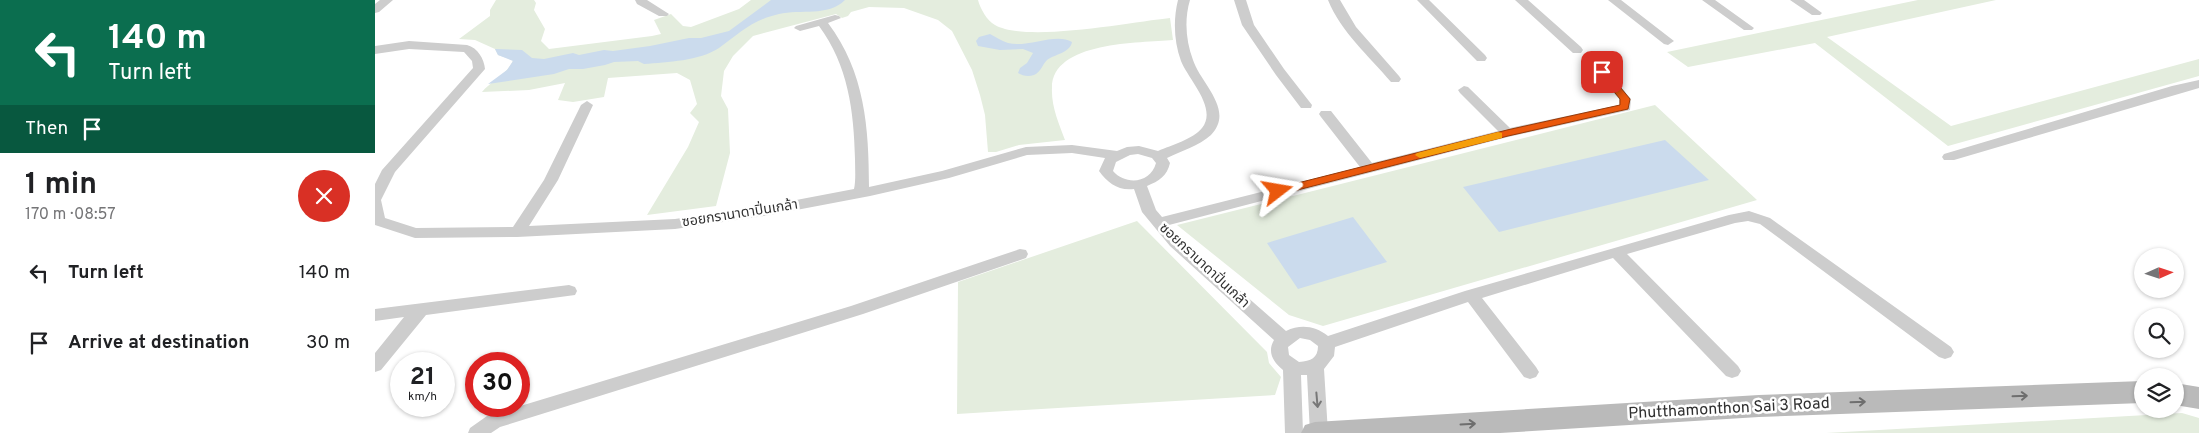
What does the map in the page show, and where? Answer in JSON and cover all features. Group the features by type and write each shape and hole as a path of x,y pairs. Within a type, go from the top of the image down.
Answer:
{"main road":[{"path":"2184,391 2199,390"},
{"name":"Phutthamonthon Sai 3 Road","path":"1315,433 1759,406 2134,392"},
{"path":"2184,394 2199,398"}],"street":[{"path":"375,10 387,0"},
{"path":"641,0 641,2 663,14"},
{"path":"1116,155 1107,165 1106,171 1108,176 1121,184 1139,184 1150,181 1159,176 1163,169 1163,162 1159,156 1207,131 1213,118 1212,106 1188,62 1179,28 1184,0"},
{"path":"1240,0 1248,25 1280,72 1306,105"},
{"path":"1334,0 1345,19 1395,79"},
{"path":"1423,0 1481,58"},
{"path":"1521,0 1577,50"},
{"path":"1614,0 1668,41"},
{"path":"1708,0 1748,28"},
{"path":"1795,0 1815,13"},
{"path":"800,28 829,21 854,83 862,128 862,188 860,193"},
{"path":"375,50 409,45 467,48 478,60 479,69 389,170 375,198"},
{"path":"1158,223 1507,133 1625,107 1625,99 1591,59"},
{"path":"1949,157 2175,88 2196,87"},
{"path":"1464,90 1507,133"},
{"path":"517,232 551,180 587,105"},
{"path":"1326,114 1369,168"},
{"name":"ซอยกรานาดาปิ่นเกล้า","path":"375,202 377,221 415,233 517,232 675,224 769,210 860,193 944,175 1026,151 1072,149 1116,155 1127,151 1139,150 1159,156"},
{"name":"ซอยกรานาดาปิ่นเกล้า","path":"1139,184 1149,212 1175,242 1283,338"},
{"path":"1326,343 1471,295 1734,218 1749,216 1765,221 1945,352"},
{"path":"1616,252 1732,371"},
{"path":"477,433 504,418 857,310 1020,254"},
{"path":"375,315 569,291"},
{"path":"1471,295 1530,372"},
{"path":"375,365 420,310"},
{"path":"1297,332 1306,332 1321,337 1326,343 1327,352 1324,360 1315,366 1304,369 1292,367 1283,362 1278,354 1278,346 1283,338 1297,332"},
{"path":"1315,366 1319,433"},
{"path":"1292,367 1294,433"}],"green space":[{"path":"496,0 534,0 536,3 534,10 545,29 541,41 549,49 661,34 654,20 671,14 683,26 691,27 739,9 751,0 978,0 984,14 995,25 1010,30 1030,32 1079,30 1170,18 1173,40 1120,44 1082,53 1066,61 1056,73 1052,88 1054,108 1065,140 1019,145 996,152 988,152 985,115 972,70 952,31 938,20 904,8 869,7 851,12 848,16 842,18 836,14 753,36 733,56 724,71 721,96 728,109 730,153 716,206 647,215 688,147 699,122 690,113 697,104 690,80 677,73 608,78 604,97 573,102 558,100 565,83 529,90 482,92 508,69 513,60 498,55 495,49 475,40 459,39 490,16 490,10"},
{"path":"1918,0 1996,0 1827,37 1951,126 2199,59 2199,76 1948,146 1815,43 1688,67 1667,52"},
{"path":"1655,105 1757,200 1323,326 1289,315 1177,225"},
{"path":"1137,221 1267,352 1269,363 1281,377 1275,395 957,414 958,282"},
{"path":"2184,414 2199,418 2199,433 1826,433 2134,416 2134,418 2184,418"}],"water":[{"path":"771,0 845,0 830,9 822,11 779,14 761,20 719,48 702,56 644,64 638,61 614,62 583,69 569,69 554,74 488,84 507,70 513,61 498,55 495,49 522,50 532,58 544,59 573,53 579,55 604,50 613,51 650,46 689,38 701,38 729,31"},
{"path":"990,34 1008,43 1016,44 1050,39 1065,39 1072,42 1068,49 1047,60 1036,74 1026,76 1018,73 1033,53 1023,49 1000,50 978,46 976,41 979,37"},
{"path":"1665,140 1709,180 1499,232 1463,187"},
{"path":"1353,217 1387,262 1298,289 1267,243"}],"slow traffic":[{"path":"1420,155 1498,136"}],"route":[{"path":"1278,191 1507,133 1625,107 1625,99 1602,72"}]}
